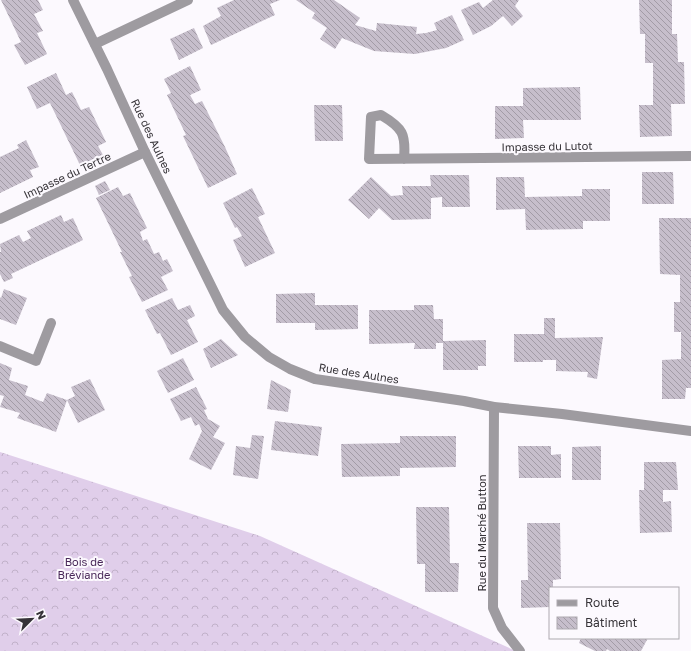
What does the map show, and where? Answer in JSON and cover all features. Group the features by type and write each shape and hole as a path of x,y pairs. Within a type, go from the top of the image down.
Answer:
{"street":[{"name":"Rue des Aulnes","path":"73,0 145,152 223,310 245,337 269,357 290,369 315,379 464,401 494,407 562,414 691,431"},
{"path":"95,44 188,0"},
{"name":"Impasse du Lutot","path":"404,159 405,143 399,127 381,115 371,117 369,159 404,159 489,159 691,156"},
{"name":"Impasse du Tertre","path":"0,220 145,152"},
{"path":"0,346 36,362 51,324"},
{"name":"Rue du Marché Button","path":"494,407 493,608 502,628 520,651"}],"green space":[{"name":"Bois de Bréviande","path":"0,452 260,536 516,651 0,651"}],"building":[{"path":"1,0 38,0 43,10 34,14 43,31 37,33 47,54 25,65 14,45 21,42"},
{"path":"234,0 280,0 270,4 275,15 211,45 203,26 221,16 217,8"},
{"path":"296,0 334,0 360,18 355,25 376,31 377,23 417,27 416,34 426,33 437,30 434,23 452,15 464,40 446,48 415,54 374,51 342,38 335,49 320,39 327,28 312,18 315,13"},
{"path":"493,0 519,0 515,6 523,16 512,26 503,16 491,26 473,35 461,10 479,2 483,8"},
{"path":"639,0 672,0 672,34 677,34 678,62 684,62 685,104 671,104 672,136 640,137 639,105 653,105 653,63 645,63 645,34 640,34"},
{"path":"194,28 203,48 179,60 170,39"},
{"path":"190,66 201,90 190,95 195,104 202,101 237,174 208,188 183,136 186,135 167,95 171,93 164,79"},
{"path":"56,73 66,95 72,92 81,110 89,107 106,142 98,146 103,155 80,165 50,103 37,109 27,87"},
{"path":"580,87 581,120 523,120 524,138 495,139 495,106 523,106 523,88"},
{"path":"314,105 342,105 343,141 315,141"},
{"path":"26,140 39,167 30,170 33,177 0,193 0,157 19,148 17,145"},
{"path":"642,172 673,172 674,204 642,204"},
{"path":"430,175 469,175 470,207 442,207 442,197 431,198 431,219 392,220 379,208 369,219 348,200 371,177 391,196 403,195 402,186 431,186"},
{"path":"496,177 524,177 525,197 582,196 582,189 610,189 610,221 583,221 583,229 526,230 525,209 496,210"},
{"path":"105,181 110,190 99,195 95,186"},
{"path":"118,187 123,196 130,193 147,228 140,232 143,241 147,239 154,254 159,252 163,261 167,259 173,271 161,277 168,290 142,302 129,277 132,276 120,252 122,252 96,198"},
{"path":"252,188 265,214 258,217 275,253 245,267 233,240 242,236 237,227 235,228 223,203"},
{"path":"61,215 64,222 73,218 83,240 11,274 13,278 4,282 0,274 0,244 19,235 23,242 31,238 27,231"},
{"path":"659,218 691,218 691,388 686,388 685,399 662,399 662,360 681,359 681,332 674,332 674,302 680,302 680,275 660,274"},
{"path":"4,289 27,298 16,325 0,319 0,297 1,298"},
{"path":"315,293 315,305 358,305 358,329 315,330 315,323 276,323 276,294"},
{"path":"172,298 178,310 190,305 195,316 187,320 198,342 171,355 160,333 157,334 145,310"},
{"path":"414,305 433,305 434,319 443,319 443,341 486,340 486,366 478,366 478,370 443,370 443,343 436,343 436,349 414,349 415,343 369,344 369,310 414,310"},
{"path":"544,318 555,318 555,338 603,337 597,379 587,377 588,372 556,371 556,360 543,360 543,362 514,362 514,334 544,334"},
{"path":"221,339 238,355 211,368 203,349"},
{"path":"183,358 194,380 168,393 157,371"},
{"path":"0,363 12,368 9,380 28,386 25,395 43,402 47,393 67,400 56,432 17,418 20,413 0,407 4,396 0,395"},
{"path":"90,379 105,410 78,423 67,400 75,396 71,387"},
{"path":"271,380 291,390 288,412 267,409"},
{"path":"196,387 207,409 204,410 208,419 220,426 213,437 225,443 211,470 189,459 202,431 199,424 195,426 191,417 181,421 170,399"},
{"path":"275,421 322,427 318,456 271,450"},
{"path":"252,435 264,436 258,479 233,475 236,446 250,448"},
{"path":"400,436 456,436 456,467 400,468 400,476 342,477 341,444 400,443"},
{"path":"518,446 551,446 551,455 561,454 561,478 519,478"},
{"path":"601,446 601,480 572,480 572,447"},
{"path":"644,462 676,462 678,490 663,490 663,502 671,501 672,532 640,533 639,490 644,490"},
{"path":"416,507 449,507 450,563 459,563 458,592 425,592 425,564 417,564"},
{"path":"527,523 560,523 561,579 553,580 553,587 549,587 549,607 521,608 521,580 528,580"},
{"path":"581,639 647,639 641,651 610,651 607,649 606,651 595,651 579,643"}]}
